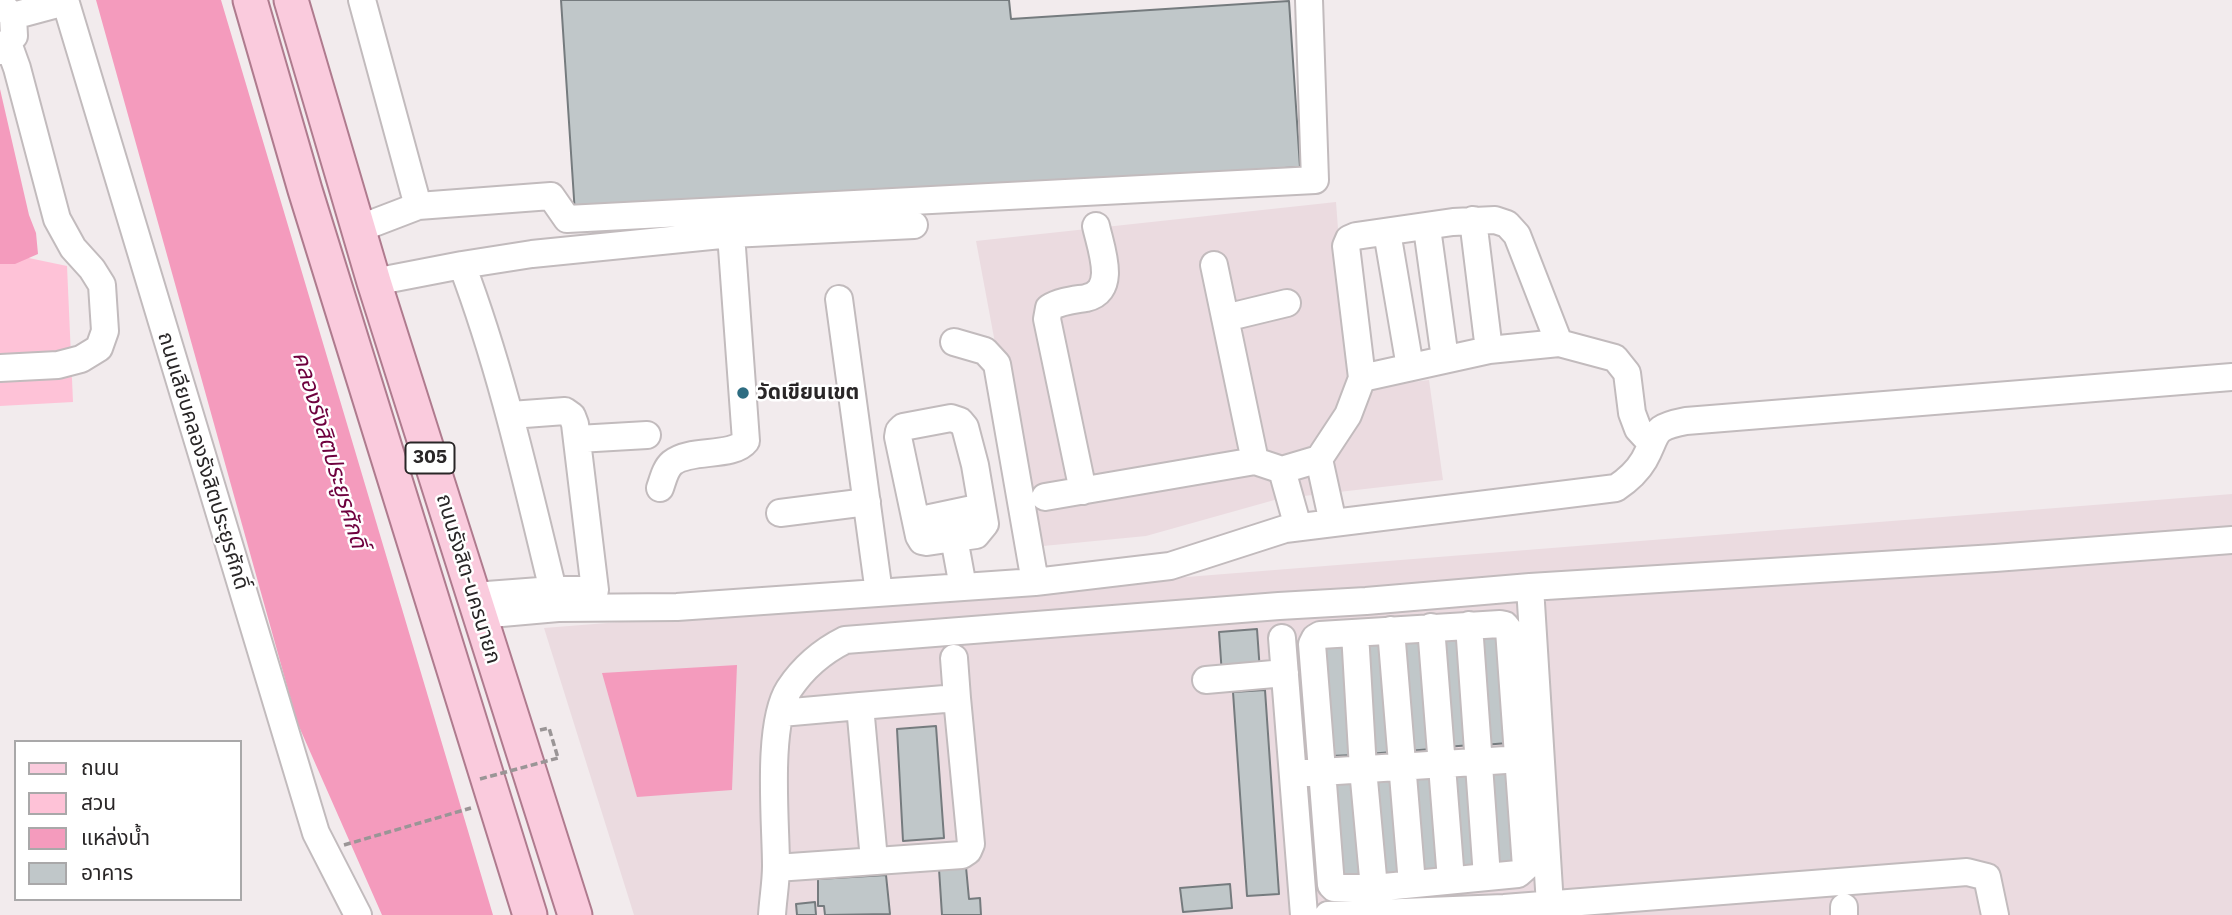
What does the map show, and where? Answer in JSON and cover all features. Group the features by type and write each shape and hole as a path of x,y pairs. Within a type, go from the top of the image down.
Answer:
{"main road":[{"name":"ถนนรังสิต-นครนายก","path":"250,0 304,190 530,915"},
{"name":"ถนนรังสิต-นครนายก","path":"291,0 374,282 575,915"}],"street":[{"path":"362,0 418,206"},
{"path":"358,229 418,206 551,196 568,219 1315,180 1309,0"},
{"path":"0,368 58,365 81,359 99,348 105,331 102,285 74,248 57,219 17,68 4,47 14,36 7,10 65,1"},
{"name":"ถนนเลียบคลองรังสิตประยูรศักดิ์","path":"65,1 316,833 358,915"},
{"path":"1473,220 1489,350"},
{"path":"1045,497 1255,461 1282,470 1319,459 1348,415 1362,378 1346,246 1349,239 1356,236 1473,220 1495,220 1507,224 1517,235 1559,343"},
{"path":"374,282 521,256 731,234 914,225"},
{"path":"1083,491 1047,319 1049,308 1055,304 1095,296 1103,289 1106,278 1096,226"},
{"path":"1427,228 1445,359"},
{"path":"1387,232 1410,367"},
{"path":"660,488 671,463 738,447 746,441 731,234"},
{"path":"462,265 483,322 511,415 552,590"},
{"path":"1214,265 1255,461"},
{"path":"839,299 878,585"},
{"path":"1225,317 1287,303"},
{"path":"954,342 985,351 997,365 1035,582"},
{"path":"1362,378 1489,350 1559,343 1615,358 1627,373 1632,413 1638,429 1650,442"},
{"path":"477,606 552,590 670,592 878,585 963,587 1035,582 1170,566 1285,529 1616,488 1633,476 1645,458 1657,431 1686,421 2232,377"},
{"path":"511,415 565,411 572,416 578,439 595,590"},
{"path":"951,418 960,421 965,427 975,465 982,507 985,524 982,531 954,538 922,541 898,437 899,431 903,427 951,418"},
{"path":"578,439 647,435"},
{"path":"1319,459 1333,523"},
{"path":"1282,470 1298,527"},
{"path":"780,513 867,502"},
{"path":"916,521 982,507"},
{"path":"954,538 963,587"},
{"path":"772,915 776,868 774,780 781,713 788,691 811,662 826,649 845,640 1530,587 1995,558 2232,540"},
{"path":"477,606 677,607 878,585"},
{"path":"1530,587 1523,662 1536,852 1550,905"},
{"path":"1469,625 1488,877"},
{"path":"1523,662 1505,625 1320,635 1312,644 1331,885 1339,890 1374,888 1518,874 1523,872 1536,852"},
{"path":"1431,627 1451,880"},
{"path":"1391,630 1412,884"},
{"path":"1355,633 1363,769 1374,888"},
{"path":"1282,638 1304,915"},
{"path":"776,868 962,855 968,851 971,844 954,658"},
{"path":"1206,680 1285,673"},
{"path":"781,713 957,698"},
{"path":"860,706 874,860"},
{"path":"1294,774 1530,758"},
{"path":"1328,915 1505,912 1550,905 1967,872 1987,877 1995,915"}],"path":[{"path":"480,779 558,758"},
{"path":"341,846 473,808"}],"shaded area":[{"path":"1336,202 1350,389 1429,380 1443,480 1278,499 1146,536 1033,547 976,241"},
{"path":"2232,494 2232,915 634,915 544,628"}],"green space":[{"path":"0,252 67,266 73,402 0,406"}],"water":[{"name":"คลองรังสิตประยูรศักดิ์","path":"96,0 221,0 493,915 382,915 297,722"},
{"path":"0,89 29,215 36,233 38,254 15,264 0,264"},
{"path":"737,665 732,790 637,797 602,673"}],"building":[{"path":"561,0 1009,0 1011,19 1289,1 1300,167 575,214"},
{"path":"1257,629 1260,672 1222,675 1219,632"},
{"path":"1500,629 1508,743 1483,745 1475,631"},
{"path":"1463,631 1471,745 1446,747 1438,633"},
{"path":"1424,635 1432,749 1407,751 1399,637"},
{"path":"1385,638 1393,752 1368,754 1360,640"},
{"path":"1346,641 1355,755 1330,756 1322,643"},
{"path":"1265,690 1279,894 1247,896 1233,692"},
{"path":"936,726 944,838 903,841 897,729"},
{"path":"1510,764 1518,866 1493,867 1485,766"},
{"path":"1472,768 1480,870 1456,871 1448,770"},
{"path":"1434,770 1442,872 1417,874 1409,772"},
{"path":"1394,774 1402,876 1377,878 1369,776"},
{"path":"1355,777 1363,879 1339,881 1331,779"},
{"path":"966,867 969,899 980,898 981,915 942,915 939,869"},
{"path":"886,875 890,914 825,915 824,906 818,906 818,879"},
{"path":"1230,884 1232,908 1183,912 1180,888"},
{"path":"815,902 816,915 797,915 796,904"}],"place":[{"name":"วัดเขียนเขต","path":"743,393"}]}
